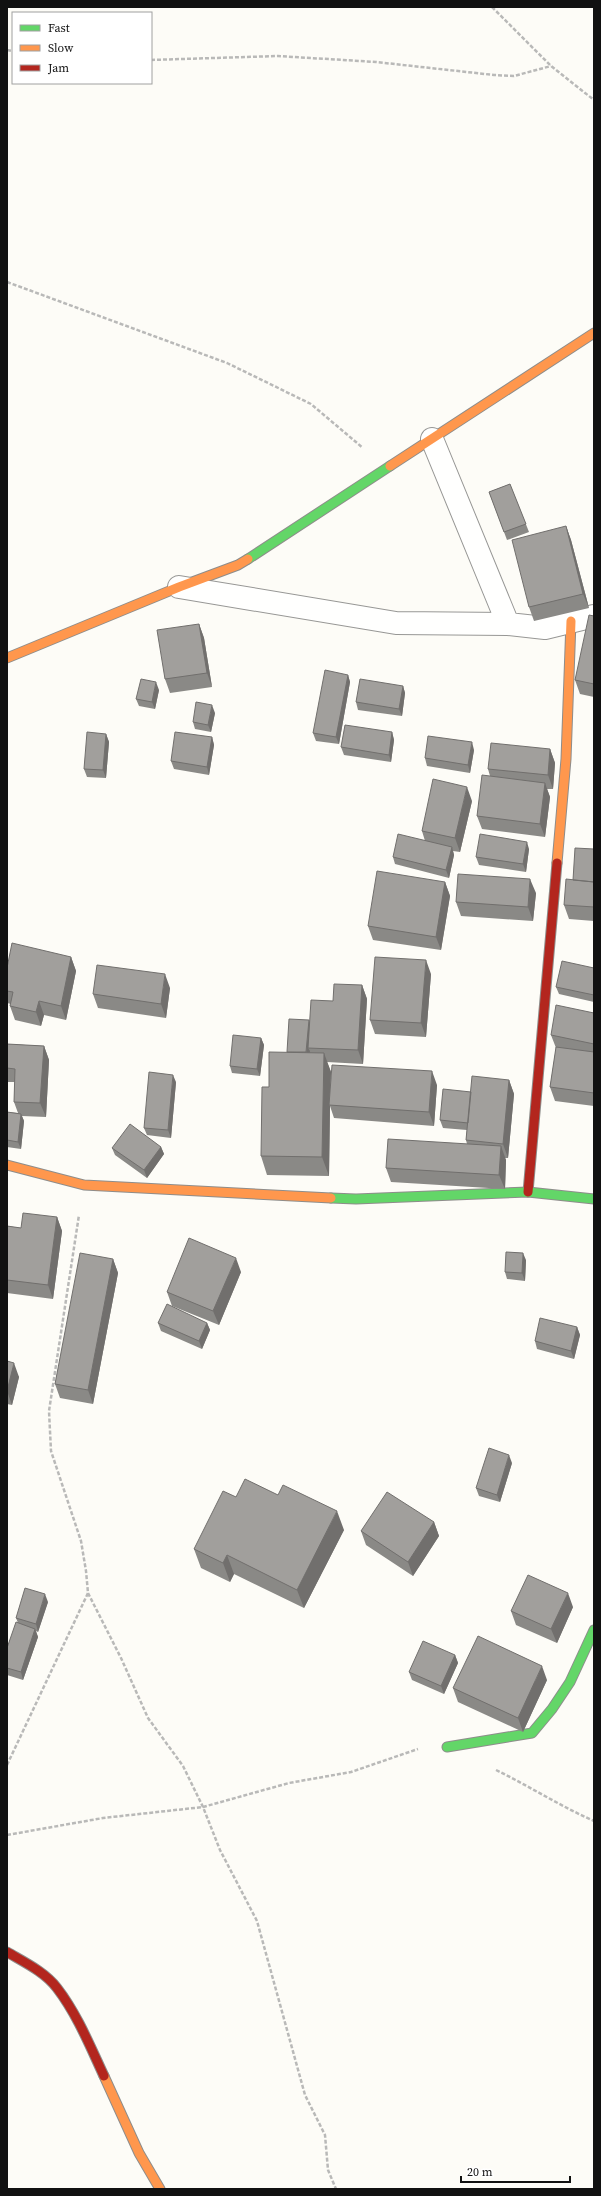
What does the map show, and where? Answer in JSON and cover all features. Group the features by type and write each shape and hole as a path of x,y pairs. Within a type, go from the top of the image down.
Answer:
{"street":[{"path":"7,658 179,587 238,565 594,333"},
{"path":"432,439 508,624"},
{"path":"179,587 396,624 508,624 545,628 594,616"},
{"path":"528,1192 566,758 571,621"},
{"path":"7,1165 84,1185 356,1199 528,1192 594,1199"},
{"path":"446,1747 532,1733 552,1709 570,1682 594,1630"},
{"path":"7,1952 35,1968 57,1987 84,2033 139,2153 160,2189"}],"path":[{"path":"492,7 551,66 594,100"},
{"path":"152,60 278,56 376,62 514,76 551,66"},
{"path":"7,282 234,366 311,404 388,468"},
{"path":"84,1185 49,1411 51,1451 81,1541 88,1593 121,1658 148,1718 183,1766 203,1807 220,1850 257,1921 305,2095 325,2135 328,2170 336,2189"},
{"path":"7,1765 88,1593"},
{"path":"7,1835 102,1818 203,1807 289,1783 351,1772 424,1747 446,1747"},
{"path":"494,1770 522,1783 563,1808 594,1821"}],"building":[{"path":"510,484 526,524 504,532 489,492"},
{"path":"566,526 583,594 529,607 512,540"},
{"path":"589,615 594,616 594,684 575,680"},
{"path":"199,624 207,673 165,679 157,630"},
{"path":"325,670 348,675 336,737 313,733"},
{"path":"141,679 156,682 152,702 136,699"},
{"path":"360,679 403,686 399,709 356,702"},
{"path":"196,702 212,705 208,725 193,722"},
{"path":"345,725 392,732 389,755 341,747"},
{"path":"87,732 106,734 103,770 84,769"},
{"path":"175,732 212,737 207,767 171,761"},
{"path":"428,736 472,742 468,765 425,758"},
{"path":"491,743 550,749 548,775 488,769"},
{"path":"482,775 545,783 540,824 477,816"},
{"path":"433,779 467,787 455,838 422,831"},
{"path":"398,834 452,847 446,870 393,857"},
{"path":"480,834 527,842 523,864 476,857"},
{"path":"575,848 594,849 594,882 573,880"},
{"path":"377,871 445,882 436,937 368,926"},
{"path":"458,874 530,879 528,907 456,902"},
{"path":"566,879 594,882 594,907 564,905"},
{"path":"12,943 71,957 61,1006 39,1001 36,1012 10,1006 13,992 7,991 7,968"},
{"path":"375,957 426,960 421,1023 370,1020"},
{"path":"562,961 594,968 594,995 556,987"},
{"path":"97,965 165,974 161,1004 93,994"},
{"path":"334,984 362,985 358,1050 308,1048 311,1000 333,1001"},
{"path":"556,1005 594,1013 594,1044 551,1035"},
{"path":"289,1019 309,1020 306,1052 287,1052"},
{"path":"233,1035 261,1038 257,1069 230,1066"},
{"path":"7,1044 44,1046 40,1103 14,1102 15,1069 7,1068"},
{"path":"556,1047 594,1052 594,1093 550,1087"},
{"path":"269,1052 324,1053 322,1157 261,1156 262,1087 269,1087"},
{"path":"332,1065 432,1071 429,1112 329,1105"},
{"path":"149,1072 173,1075 168,1130 144,1128"},
{"path":"472,1076 509,1080 503,1144 466,1140"},
{"path":"443,1089 471,1092 468,1123 440,1120"},
{"path":"7,1112 21,1114 18,1142 7,1140"},
{"path":"130,1124 161,1147 144,1170 112,1148"},
{"path":"388,1139 501,1146 499,1175 386,1168"},
{"path":"23,1213 57,1217 48,1285 7,1280 7,1226 21,1228"},
{"path":"189,1238 236,1258 213,1311 167,1292"},
{"path":"506,1252 523,1253 522,1273 505,1272"},
{"path":"80,1253 113,1259 88,1390 55,1384"},
{"path":"167,1304 207,1323 199,1341 158,1323"},
{"path":"540,1318 577,1327 571,1351 535,1341"},
{"path":"7,1361 14,1363 7,1391"},
{"path":"489,1448 509,1455 497,1495 476,1488"},
{"path":"245,1479 278,1495 283,1485 337,1511 297,1590 227,1555 223,1563 194,1549 223,1491 236,1497"},
{"path":"387,1492 434,1522 408,1562 361,1531"},
{"path":"528,1575 568,1593 551,1629 511,1611"},
{"path":"25,1588 45,1594 36,1624 16,1618"},
{"path":"16,1622 35,1629 21,1672 7,1668 7,1648"},
{"path":"478,1636 542,1666 518,1718 453,1688"},
{"path":"423,1641 455,1655 441,1686 409,1672"}],"traffic: fast":[{"path":"248,559 390,466"},
{"path":"331,1198 356,1199 528,1192 594,1199"},
{"path":"447,1747 532,1733 552,1709 570,1682 594,1630"}],"traffic: slow":[{"path":"390,466 594,333"},
{"path":"7,658 179,587 238,565 248,559"},
{"path":"557,863 566,759 571,621"},
{"path":"7,1165 84,1185 331,1198"},
{"path":"104,2076 139,2153 160,2189"}],"traffic: jam":[{"path":"528,1192 557,863"},
{"path":"7,1952 47,1977 57,1988 77,2019 104,2076"}]}
